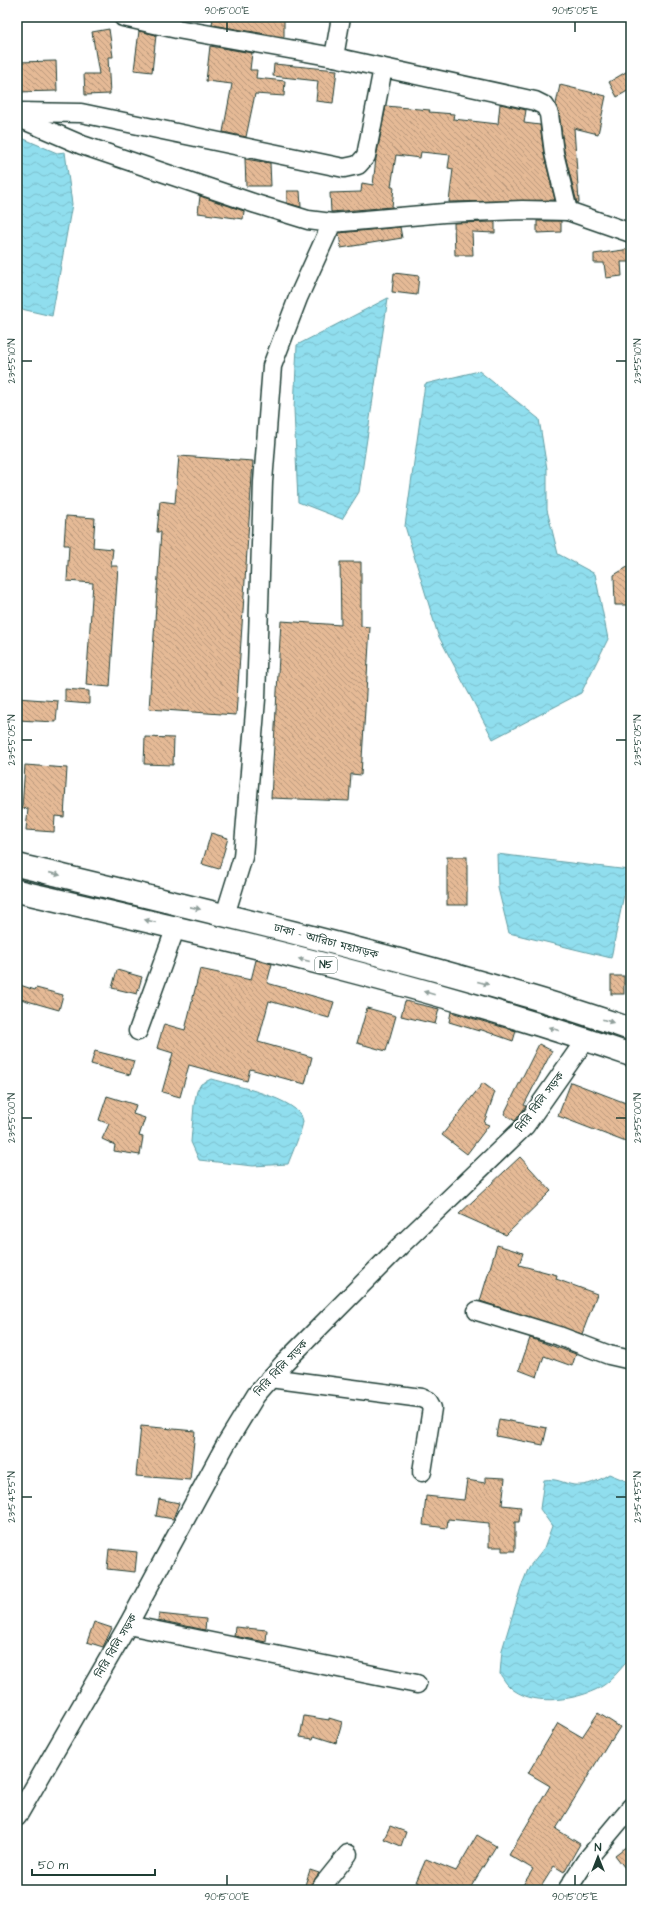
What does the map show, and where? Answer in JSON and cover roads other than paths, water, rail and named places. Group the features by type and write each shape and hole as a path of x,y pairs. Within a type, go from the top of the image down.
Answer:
{"highway":[{"name":"ঢাকা - আরিচা মহাসড়ক","path":"17,865 224,915 525,995 631,1028"},
{"name":"N5","path":"17,891 176,927 402,985 586,1039 631,1055"}],"street":[{"path":"123,17 177,29 334,57 535,101 545,106 549,114 554,153 568,211"},
{"path":"334,57 341,17"},
{"path":"17,112 81,112 344,168 358,165 366,156 383,68"},
{"path":"17,117 82,145 308,220 332,223 444,213 522,210 568,211 631,233"},
{"path":"224,915 243,857 244,849 256,699 263,482 272,366 298,298 332,223"},
{"path":"138,1031 176,927"},
{"name":"নিরি বিলি সড়ক","path":"17,1817 128,1625 240,1419 270,1378 395,1252 525,1126 586,1039"},
{"path":"477,1311 489,1313 559,1336 609,1355 631,1360"},
{"path":"270,1378 421,1398 428,1401 432,1408 422,1472"},
{"path":"128,1625 417,1684"},
{"path":"567,1890 585,1862 631,1807"},
{"path":"319,1890 348,1854"}],"water":[{"path":"17,136 57,153 65,152 72,204 52,316 17,308"},
{"path":"388,298 359,492 342,519 298,502 294,409 297,345"},
{"path":"479,371 539,419 547,469 547,510 558,554 595,574 608,639 581,693 493,739 438,635 405,526 425,384"},
{"path":"497,854 629,870 611,958 509,933 498,888"},
{"path":"211,1079 278,1099 299,1113 303,1121 288,1164 253,1166 199,1160 191,1142 194,1105 197,1091 201,1084"},
{"path":"609,1474 631,1483 631,1657 605,1684 585,1694 551,1700 528,1697 518,1693 510,1687 500,1674 502,1650 521,1587 529,1567 544,1548 552,1526 540,1509 544,1480 556,1480 574,1485 584,1485 597,1481"}]}
